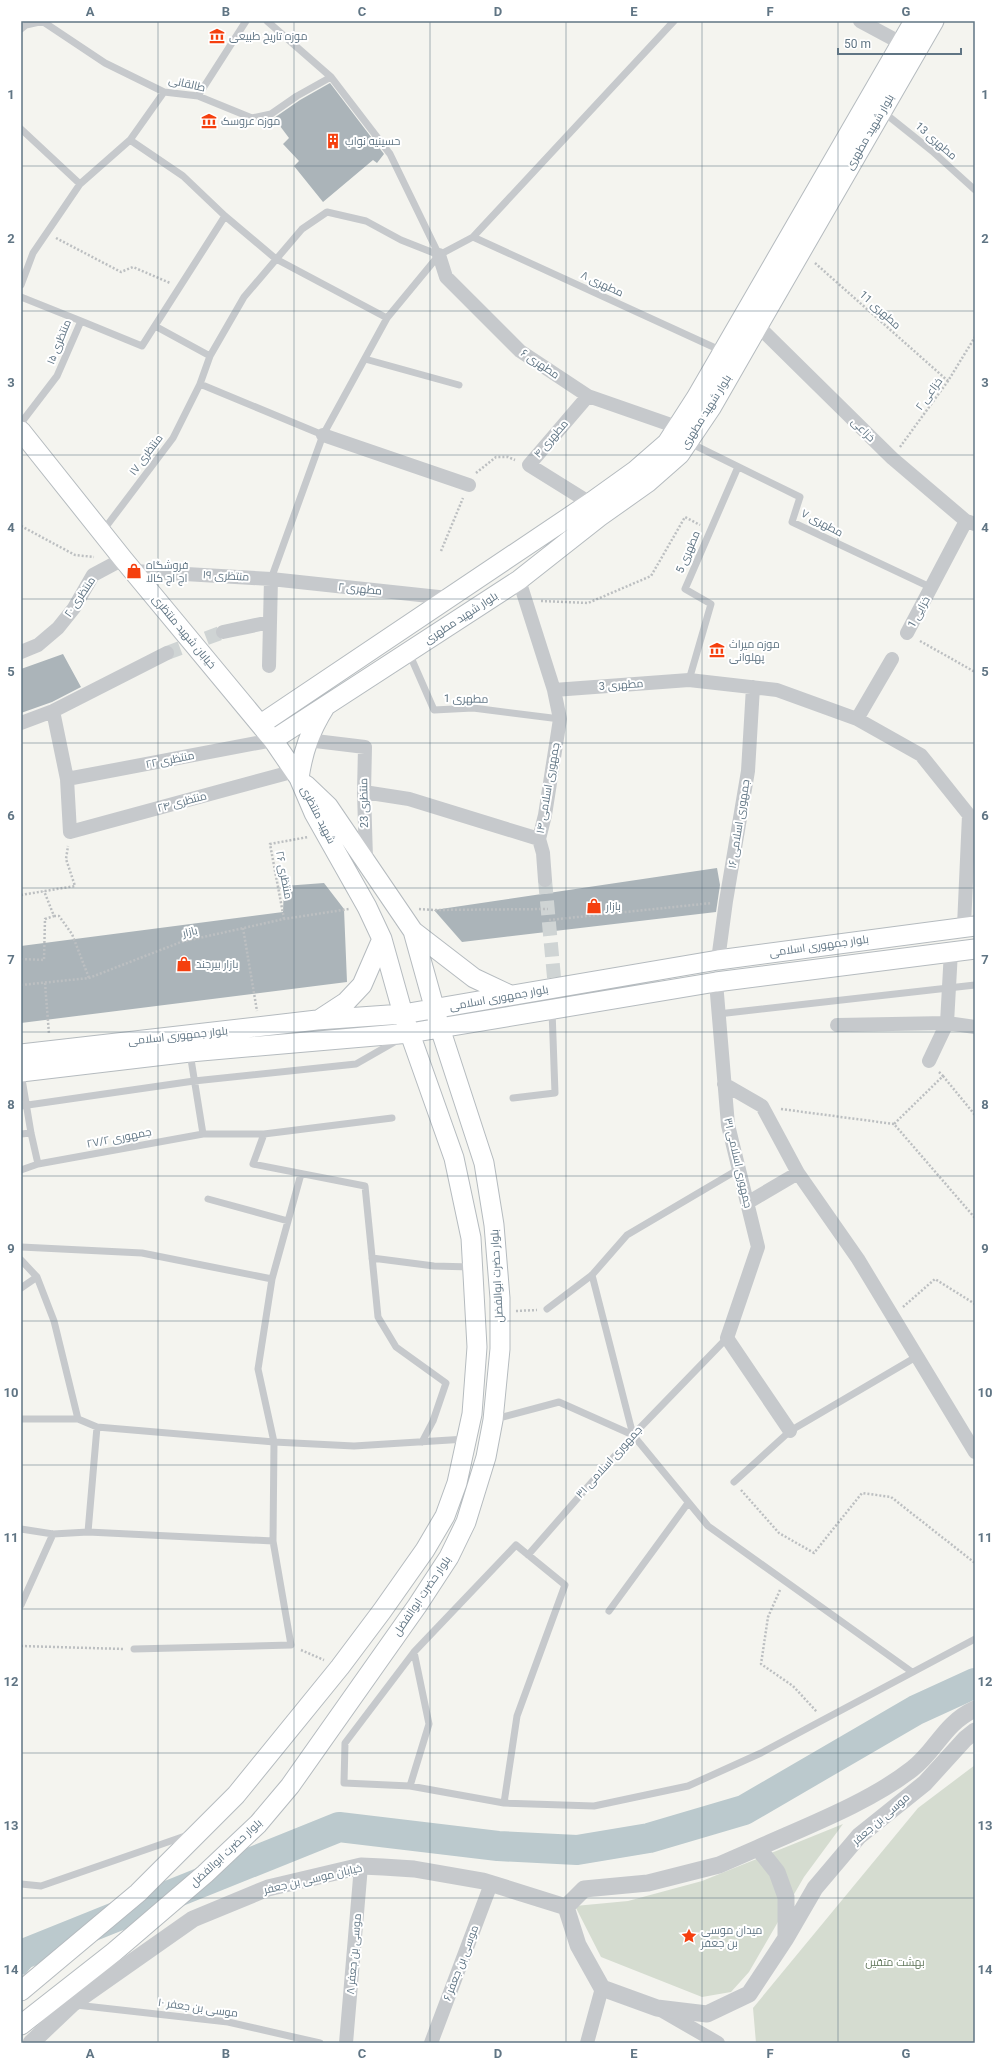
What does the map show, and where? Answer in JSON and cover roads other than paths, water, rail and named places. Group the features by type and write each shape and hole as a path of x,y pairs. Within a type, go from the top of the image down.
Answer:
{"main road":[{"name":"بلوار شهید مطهری","path":"272,740 519,580 600,517 647,483 680,454 683,435 722,351 914,21"},
{"name":"بلوار شهید مطهری","path":"261,724 590,503 636,470 667,443 683,435 758,326 934,21"},
{"name":"خیابان شهید منتظری","path":"21,431 128,565 261,724 297,775"},
{"path":"297,775 312,728 327,704"},
{"name":"شهید منتظری","path":"297,775 314,813 367,908 382,939 403,1014 410,1033"},
{"name":"شهید منتظری","path":"297,775 328,806 398,906 413,931 440,1028"},
{"name":"بلوار جمهوری اسلامی","path":"21,1054 317,1020 403,1014 510,994 718,960 970,926"},
{"path":"413,931 474,978 510,994"},
{"path":"317,1020 346,1002 362,985 382,939"},
{"name":"بلوار جمهوری اسلامی","path":"21,1072 190,1052 410,1033 716,982 975,949"},
{"name":"بلوار حضرت ابوالفضل","path":"21,2025 114,1952 258,1824 290,1786 417,1606 449,1557 466,1522 486,1457 493,1420 500,1349 500,1313 494,1225 484,1163 440,1028"},
{"name":"بلوار حضرت ابوالفضل","path":"21,1991 138,1893 236,1795 340,1667 425,1550 445,1516 457,1483 472,1414 477,1347 471,1238 454,1158 410,1033"}],"street":[{"path":"860,21 901,43"},
{"name":"مطهری ۶","path":"439,255 446,277 520,351 588,396 683,435"},
{"name":"خزاعی","path":"758,326 892,458 970,522"},
{"name":"مطهری ۴","path":"588,396 528,465 590,503"},
{"path":"323,435 469,485"},
{"name":"خزایی 1","path":"907,633 970,522"},
{"name":"منتظری ۱۹","path":"128,565 271,579"},
{"name":"منتظری ۲۰","path":"21,652 38,645 58,628 74,608 93,575 128,565"},
{"path":"269,666 271,579"},
{"name":"مطهری ۲","path":"271,579 448,598"},
{"path":"519,580 554,690 560,719"},
{"path":"223,632 270,622"},
{"path":"21,722 53,711 167,653"},
{"path":"857,719 892,659"},
{"name":"مطهری 3","path":"554,690 689,680 777,690 857,719 921,755 969,815 971,883 970,926"},
{"name":"جمهوری اسلامی ۱۶","path":"718,960 726,901 748,771 753,687"},
{"path":"53,711 67,780"},
{"name":"جمهوری اسلامی ۱۴","path":"545,880 543,853 539,839 545,816 560,719"},
{"name":"منتظری ۲۲","path":"67,780 272,740"},
{"name":"منتظری 23","path":"307,740 365,747 364,792 366,859"},
{"name":"منتظری ۲۴","path":"67,780 70,832 297,775"},
{"path":"364,792 409,799 539,839"},
{"path":"929,1061 947,1023 951,951"},
{"name":"جمهوری اسلامی ۳۱","path":"716,982 728,1125 758,1247 727,1338"},
{"path":"837,1025 947,1023 975,1027"},
{"path":"724,1084 762,1106 798,1173 858,1259 916,1357 975,1452"},
{"path":"747,1203 798,1173"},
{"path":"727,1338 790,1432"},
{"name":"موسی بن جعفر","path":"758,1848 841,1811 897,1780 927,1755 938,1738 952,1724 975,1709"},
{"name":"موسی بن جعفر","path":"786,1938 815,1888 859,1836 925,1783 942,1767 965,1739 975,1731"},
{"path":"657,2008 707,2014 749,1994 786,1938 786,1897 777,1872 758,1848 719,1865 648,1883 584,1889 566,1906 578,1945 602,1988 657,2008 718,2043"},
{"name":"خیابان موسی بن جعفر","path":"31,2043 72,2004 193,1919 268,1888 361,1866 414,1869 491,1884 566,1906"},
{"name":"موسی بن جعفر ۸","path":"346,2043 361,1866"},
{"name":"موسی بن جعفر ۶","path":"431,2043 491,1884"},
{"path":"587,2043 602,1988"}],"lane":[{"path":"21,29 26,25 43,21"},
{"name":"طالقانی","path":"43,21 105,63 164,92 198,96 252,118 271,114 297,96 331,77"},
{"path":"198,96 246,21"},
{"path":"267,21 331,77 390,154 439,255"},
{"path":"271,579 323,435 387,318 439,255 473,237 674,21"},
{"path":"21,285 33,253 80,184 130,140 164,92"},
{"name":"مطهری 13","path":"882,111 932,150 975,190"},
{"path":"22,134 80,184"},
{"path":"130,140 183,176 225,216 276,259 387,318"},
{"name":"منتظری ۱۷","path":"102,533 173,438 200,384 210,356 244,297 302,229 327,212 366,221 401,240 439,255"},
{"path":"81,321 142,346 225,216"},
{"name":"مطهری ۸","path":"473,237 722,351"},
{"name":"منتظری ۱۵","path":"21,297 81,321 57,376 21,423"},
{"path":"155,326 210,356"},
{"path":"365,359 459,385"},
{"path":"200,384 323,435"},
{"name":"مطهری ۷","path":"683,435 738,467 800,498 792,522 932,588"},
{"name":"مطهری 5","path":"689,680 711,604 685,589 709,530 738,467"},
{"name":"مطهری 1","path":"408,651 434,710 473,708 560,719"},
{"path":"718,1014 975,985"},
{"path":"513,1098 555,1094 552,1010"},
{"path":"24,1106 194,1081 356,1064 410,1033"},
{"path":"190,1052 203,1134"},
{"path":"21,1072 24,1106 38,1164"},
{"name":"جمهوری ۲۷/۲","path":"21,1170 38,1164 203,1134 264,1134 392,1118"},
{"path":"21,1134 31,1133"},
{"path":"264,1134 253,1164 365,1186 378,1316 396,1347 446,1383 433,1421 422,1442"},
{"path":"547,1309 592,1275 627,1235 739,1169"},
{"path":"134,1649 291,1645 273,1541 274,1442 258,1369 272,1279 301,1174"},
{"path":"208,1199 288,1221"},
{"path":"21,1247 142,1253 272,1279"},
{"path":"372,1258 434,1266 473,1268"},
{"path":"21,1260 37,1277 54,1321 78,1419"},
{"path":"592,1275 633,1435 708,1526 912,1672"},
{"path":"21,1288 37,1277"},
{"name":"جمهوری اسلامی ۳۱","path":"528,1554 633,1435 727,1338"},
{"path":"734,1482 790,1432 916,1357"},
{"path":"493,1420 559,1402 633,1435"},
{"path":"21,1419 78,1419 97,1427 274,1442 354,1446 466,1439"},
{"path":"88,1532 97,1427"},
{"path":"609,1611 688,1503"},
{"path":"21,1529 53,1534 88,1532 273,1541"},
{"path":"21,1605 53,1534"},
{"path":"504,1803 517,1716 565,1585 516,1545 414,1652 345,1743 344,1783 410,1786 504,1803 594,1806 688,1786 761,1753 975,1639"},
{"path":"410,1786 429,1724 414,1652"},
{"path":"21,1884 41,1886 202,1830"},
{"name":"موسی بن جعفر ۱۰","path":"72,2004 228,2022 320,2043"}],"waterway":[{"path":"21,1955 339,1827 498,1846 577,1850 649,1838 744,1810 916,1710 975,1683"},
{"path":"24,1972 46,1945"}],"tunnel":[{"path":"167,653 223,632"},
{"path":"545,880 555,988"}],"place":[{"name":"موزه تاریخ طبیعی","path":"217,36"},
{"name":"موزه عروسک","path":"209,121"},
{"name":"حسینیه نواب","path":"333,141"},
{"name":"فروشگاه اچ اچ کالا","path":"134,571"},
{"name":"موزه میراث پهلوانی","path":"717,650"},
{"name":"بازار","path":"594,906"},
{"name":"بازار بیرجند","path":"184,964"},
{"name":"میدان موسی بن جعفر","path":"689,1936"}],"park label":[{"name":"بهشت متقین","path":"895,1962"}]}
